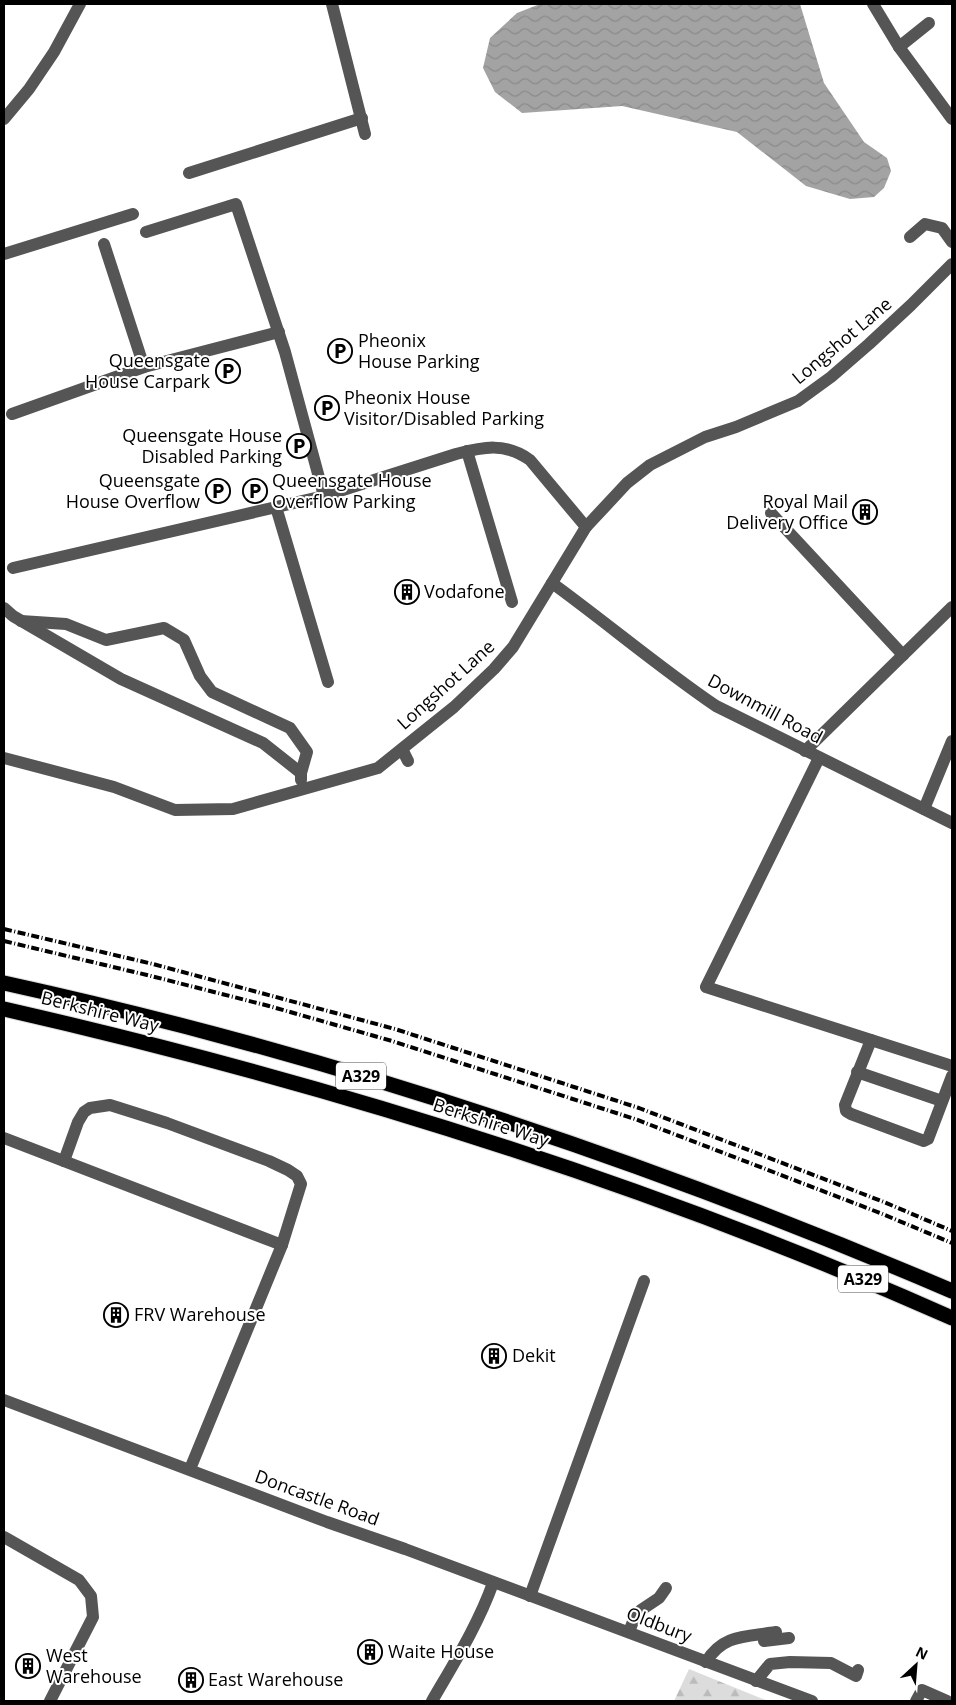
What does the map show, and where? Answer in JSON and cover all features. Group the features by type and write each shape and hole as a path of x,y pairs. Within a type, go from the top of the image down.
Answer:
{"highway":[{"name":"Berkshire Way","path":"4,983 161,1020 440,1099 648,1170 876,1259 952,1291"},
{"name":"Berkshire Way","path":"4,1009 190,1053 321,1090 528,1154 702,1216 842,1270 952,1318"}],"street":[{"path":"67,26 68,4"},
{"path":"4,119 29,89 54,52 80,4"},
{"path":"332,4 366,134"},
{"path":"873,4 899,46 952,119"},
{"path":"899,46 929,24"},
{"path":"189,173 362,118"},
{"path":"146,232 236,204 279,332 324,496"},
{"path":"4,254 133,214"},
{"path":"910,237 925,224 942,228 952,242"},
{"path":"104,244 144,367"},
{"name":"Longshot Lane","path":"4,758 114,786 175,810 233,809 378,768 454,707 494,669 513,646 586,527 627,483 650,465 704,437 736,427 798,401 831,377 869,344 952,264"},
{"path":"12,414 144,367 279,332"},
{"path":"13,568 324,496 466,451 492,447 506,448 519,452 530,460 586,527"},
{"path":"466,451 512,602"},
{"path":"276,507 328,682"},
{"path":"771,513 903,656"},
{"name":"Downmill Road","path":"552,583 716,706 952,823"},
{"path":"4,608 21,621 121,679 263,743 300,773"},
{"path":"805,751 952,608"},
{"path":"21,621 66,624 106,640 164,628 184,640 200,676 212,692 290,728 307,752 300,773 302,790"},
{"path":"924,809 952,741"},
{"path":"402,749 408,761"},
{"path":"819,758 706,987 952,1066"},
{"path":"871,1040 844,1105 846,1111 924,1141 928,1139 952,1076"},
{"path":"858,1072 942,1101"},
{"path":"64,1161 78,1122 84,1112 95,1106 110,1105 167,1123 269,1161 297,1176 301,1184 282,1245 190,1469"},
{"path":"4,1138 282,1245"},
{"path":"530,1596 644,1281"},
{"name":"Doncastle Road","path":"4,1400 326,1522 405,1549 494,1583"},
{"path":"4,1537 79,1580 91,1596 93,1617 50,1701"},
{"path":"432,1701 476,1625 494,1583"},
{"name":"Oldbury","path":"494,1583 812,1701"},
{"path":"629,1632 635,1616 648,1604 659,1598 666,1588"},
{"path":"706,1662 713,1650 726,1641 776,1632"},
{"path":"713,1650 721,1651 730,1645 789,1638"},
{"path":"756,1680 770,1664 790,1662 831,1664 856,1676 858,1670"},
{"path":"916,1701 922,1690 947,1701"}],"green space":[{"path":"689,1669 768,1701 674,1701"}],"water":[{"path":"540,4 800,4 824,83 864,142 887,158 891,171 884,188 874,197 850,199 806,186 737,132 622,106 522,113 495,92 483,68 490,38 517,13"}],"railway":[{"path":"4,929 153,964 395,1029 639,1108 884,1202 952,1231"},
{"path":"4,941 269,1006 392,1041 635,1119 880,1213 952,1243"}],"place":[{"name":"Pheonix House Parking","path":"340,351"},
{"name":"Queensgate House Carpark","path":"228,371"},
{"name":"Pheonix House Visitor/Disabled Parking","path":"327,408"},
{"name":"Queensgate House Disabled Parking","path":"299,446"},
{"name":"Queensgate House Overflow","path":"218,491"},
{"name":"Queensgate House Overflow Parking","path":"255,491"},
{"name":"Royal Mail Delivery Office","path":"865,512"},
{"name":"Vodafone","path":"407,592"},
{"name":"FRV Warehouse","path":"116,1315"},
{"name":"Dekit","path":"494,1356"},
{"name":"Waite House","path":"370,1652"},
{"name":"West Warehouse","path":"28,1666"},
{"name":"East Warehouse","path":"191,1680"}]}
